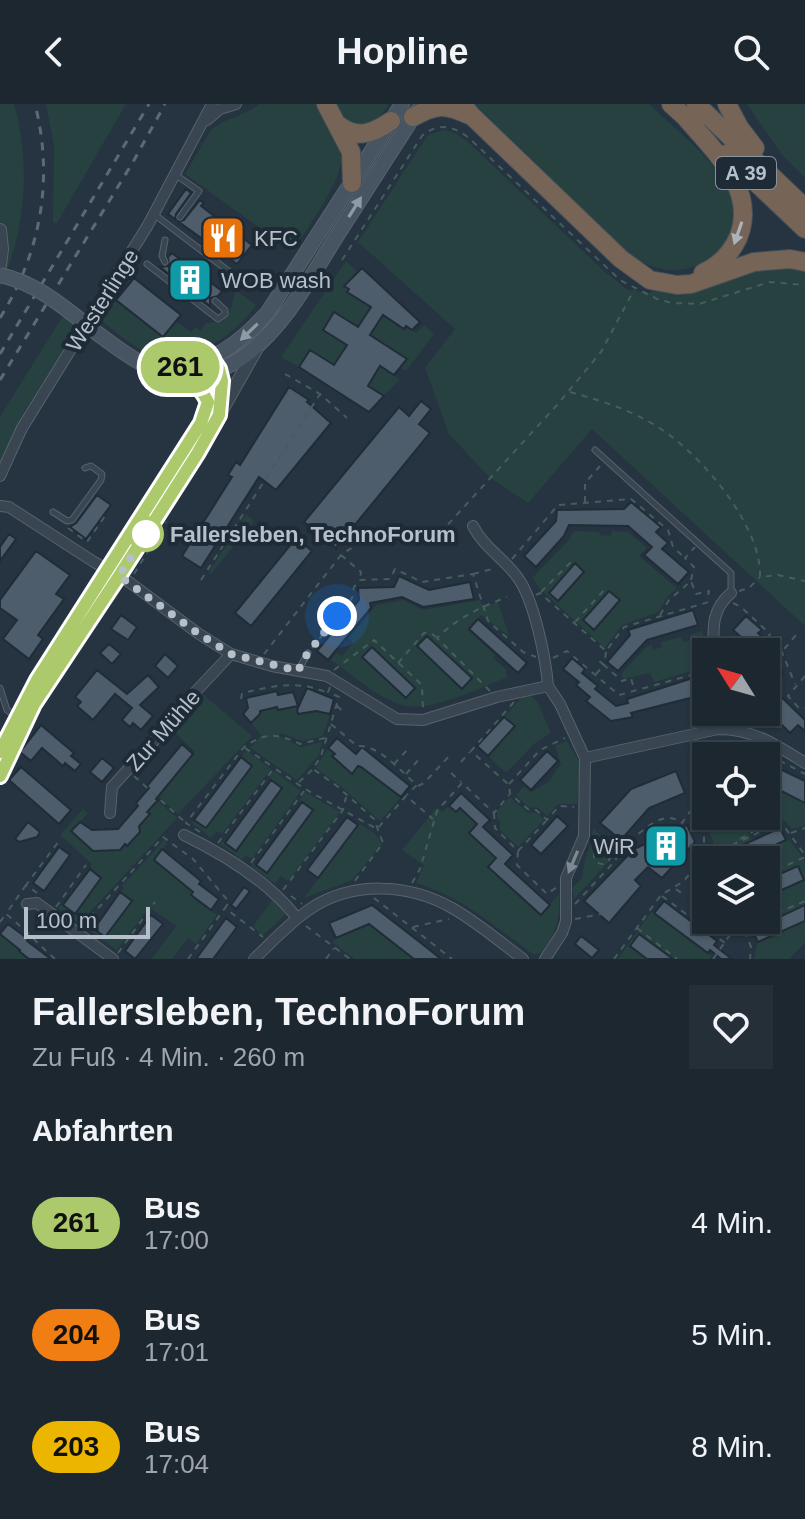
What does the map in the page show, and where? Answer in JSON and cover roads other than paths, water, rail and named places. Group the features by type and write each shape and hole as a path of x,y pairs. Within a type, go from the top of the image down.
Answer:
{"highway":[{"path":"326,104 351,152 352,183"},
{"name":"A 39","path":"671,104 691,111 802,205"},
{"path":"727,104 739,127 802,205"},
{"path":"412,108 425,110 444,105 467,110 636,280 677,285 703,281 754,262 790,259 805,262"},
{"path":"636,280 701,274 727,255 739,235 743,209 735,180 691,111"},
{"name":"A 39","path":"691,111 805,229"},
{"path":"334,122 351,134 358,135 374,131 391,121"}],"main road":[{"path":"147,367 213,367 268,312 391,121 412,108"},
{"path":"0,275 39,291 131,359 161,372 182,375 246,355 261,342 304,287 412,108"}],"street":[{"name":"Westerlinge","path":"0,476 31,413 155,215 212,104"},
{"path":"203,123 220,109 236,104"},
{"path":"0,230 0,265"},
{"path":"0,776 29,712 197,454 261,342"},
{"path":"213,367 222,381 219,415"},
{"path":"0,752 16,717 201,423 208,402 213,367"},
{"path":"182,375 197,384 208,402"},
{"path":"0,506 9,507 119,576 231,654 330,677 397,719 423,720 497,697 548,686"},
{"path":"473,526 480,540 520,579 546,661 548,686 585,758 584,836 566,878 566,917 562,933 545,959"},
{"path":"714,638 713,617 728,596"},
{"name":"Zur Mühle","path":"110,813 112,787 231,654"},
{"path":"585,758 718,729 735,729 767,739 805,763"},
{"path":"184,835 281,893 297,918"},
{"path":"254,959 309,910 346,892 362,890 408,891 429,897 463,915 523,959"},
{"path":"27,904 37,903 113,959"}],"lane":[{"path":"176,175 199,191 180,217"},
{"path":"155,215 231,273"},
{"path":"165,240 162,249 165,262"},
{"path":"147,264 218,319 225,314 225,310 215,301"},
{"path":"595,450 731,573 728,596"},
{"path":"53,512 67,521 72,520 101,480 102,474 91,466 85,468"},
{"path":"298,671 308,653"},
{"path":"0,688 7,710 16,717"}],"railway":[{"path":"0,318 25,267 40,214 43,160 35,104"},
{"path":"0,354 149,104"},
{"path":"0,380 165,104"}],"place":[{"name":"KFC","path":"223,238"},
{"name":"WOB wash","path":"190,280"},
{"name":"Fallersleben, TechnoForum","path":"146,534"},
{"name":"WiR","path":"666,846"}]}
